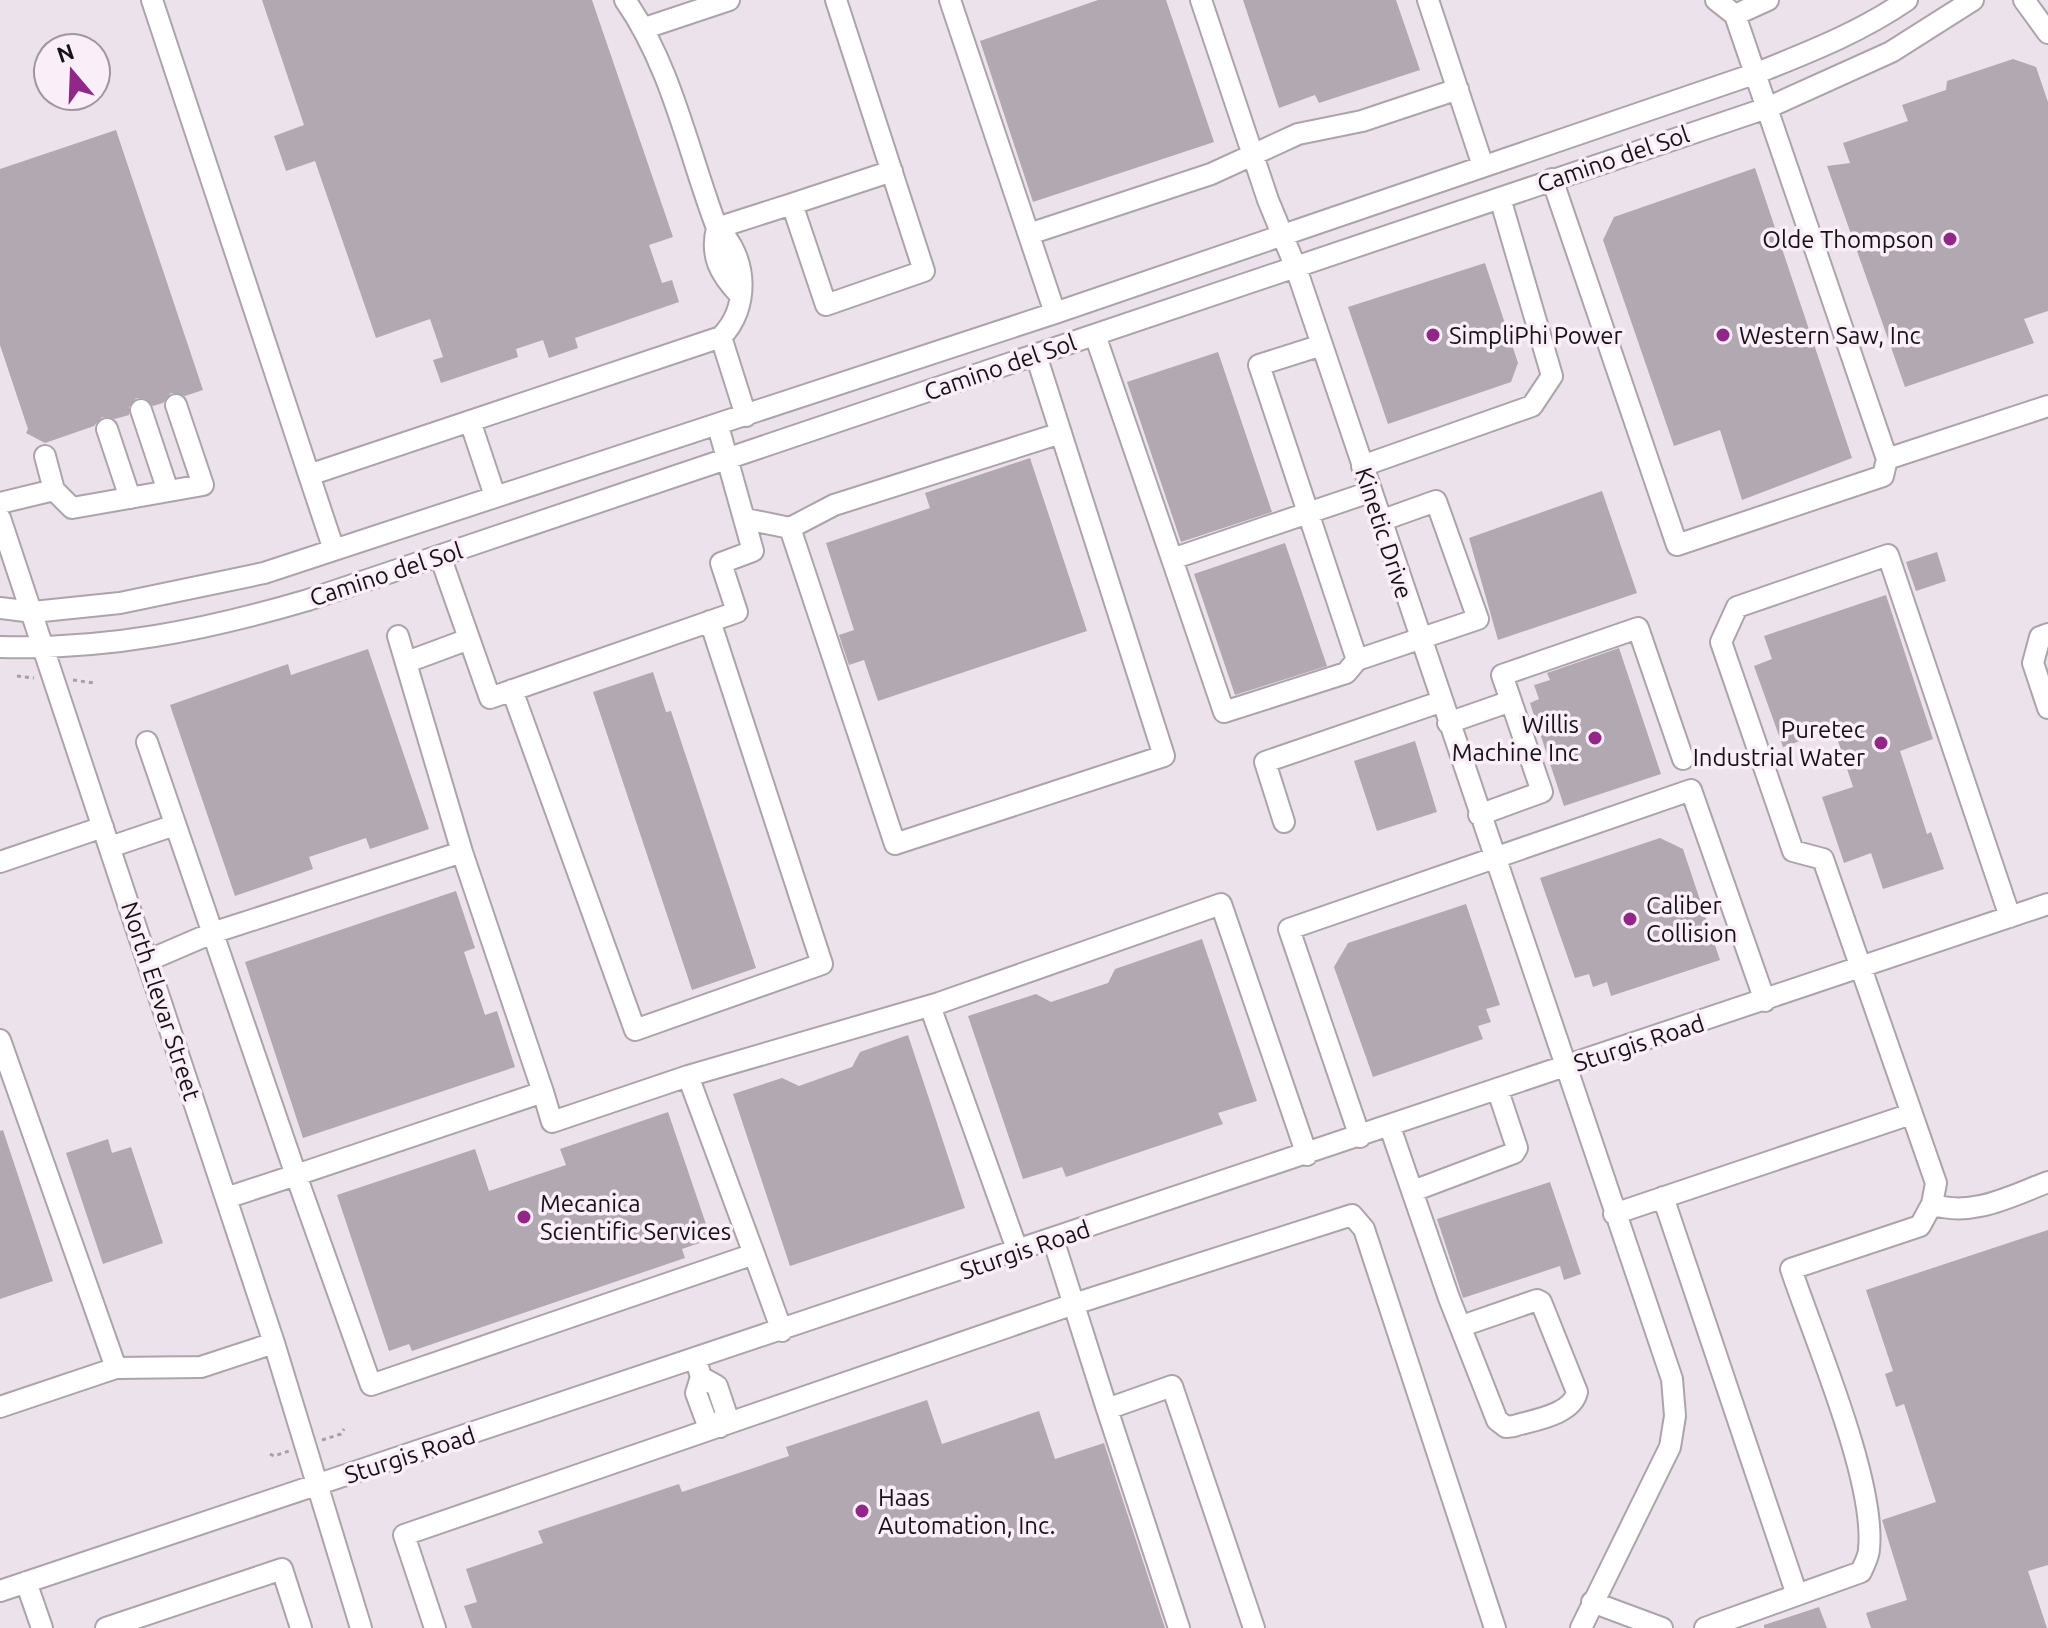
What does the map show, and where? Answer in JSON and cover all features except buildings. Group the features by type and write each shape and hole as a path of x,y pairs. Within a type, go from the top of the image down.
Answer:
{"street":[{"path":"152,0 334,550"},
{"path":"309,475 721,337 736,322 739,294 724,277 716,259 712,246 717,228 666,78 645,28 625,0"},
{"path":"645,28 729,0"},
{"path":"792,204 826,305 924,271 836,0"},
{"path":"951,0 1055,313"},
{"name":"Kinetic Drive","path":"1201,0 1253,154 1296,268 1440,702 1672,1379 1675,1416 1670,1447 1581,1628"},
{"path":"1428,0 1483,166"},
{"path":"1552,179 1677,545 1883,476 1887,459 1757,73 1735,15 1716,0"},
{"path":"1735,15 1768,0"},
{"name":"Camino del Sol","path":"0,608 33,612 134,601 218,586 334,550 718,426 1757,73 1818,49 1881,18 1907,0"},
{"name":"Camino del Sol","path":"0,647 44,648 151,638 230,623 440,556 1767,108 1891,52 1973,0"},
{"path":"2024,0 2048,33"},
{"path":"1029,234 1211,174 1298,134 1362,121 1458,89"},
{"path":"717,228 892,171"},
{"path":"1362,466 1532,406 1552,376 1500,198"},
{"path":"1095,335 1224,712 1346,673 1357,660 1478,619 1436,501 1380,521"},
{"path":"721,337 746,416"},
{"path":"1322,345 1259,365 1357,660"},
{"path":"790,528 895,844 1164,756 1036,355"},
{"path":"45,456 54,490 72,508 203,485 176,405"},
{"path":"1887,459 2048,406"},
{"path":"141,410 168,491"},
{"path":"470,421 495,496"},
{"path":"440,556 490,698 737,612 721,563 753,551 718,426"},
{"path":"107,429 130,498"},
{"path":"746,519 790,528 834,505 1061,433"},
{"path":"0,503 54,490"},
{"path":"1172,559 1370,492"},
{"name":"North Elevar Street","path":"0,518 274,1343 361,1628"},
{"path":"1705,1628 1861,1572 1869,1550 1866,1504 1854,1455 1791,1269 1920,1226 1932,1204 1936,1183 1823,859 1793,851 1721,642 1737,607 1888,555 2010,917"},
{"path":"512,690 635,1030 822,964 710,621"},
{"path":"1479,815 1542,792 1502,675 1638,628 1683,759"},
{"path":"2048,634 2040,637 2033,663 2048,708"},
{"path":"398,636 462,852 552,1122 688,1076 930,1006 1221,904 1307,1155"},
{"path":"407,662 469,639"},
{"path":"1448,723 1511,701"},
{"path":"1284,822 1265,762 1440,702"},
{"path":"147,742 371,1385 754,1254"},
{"path":"1360,1137 1289,929 1691,790 1765,1001"},
{"path":"110,847 175,825"},
{"path":"0,862 103,827"},
{"path":"147,961 212,933 462,852"},
{"name":"Sturgis Road","path":"0,1591 317,1486 698,1369 782,1331 2048,904"},
{"path":"930,1006 1018,1252"},
{"path":"0,1040 116,1368"},
{"path":"688,1076 782,1331"},
{"path":"1413,1191 1514,1153 1517,1148 1498,1091"},
{"path":"226,1198 543,1092"},
{"path":"1614,1214 1911,1114"},
{"path":"1390,1127 1462,1326 1501,1425 1514,1426 1564,1409 1575,1399 1577,1392 1541,1302 1537,1300 1462,1326"},
{"path":"1932,1204 1951,1211 1967,1210 2048,1182"},
{"path":"1663,1197 1797,1595"},
{"path":"435,1628 404,1535 1074,1304 1352,1215 1364,1229 1495,1628"},
{"path":"1053,1239 1179,1628"},
{"path":"0,1407 116,1368 201,1367 274,1343"},
{"path":"698,1369 696,1393 706,1420 720,1427"},
{"path":"1107,1409 1172,1386 1254,1628"},
{"path":"106,1628 282,1569 301,1628"},
{"path":"26,1582 42,1628"},
{"path":"1592,1602 1662,1628"}],"place":[{"name":"Olde Thompson","path":"1950,239"},
{"name":"SimpliPhi Power","path":"1433,335"},
{"name":"Western Saw, Inc","path":"1723,335"},
{"name":"Willis Machine Inc","path":"1595,738"},
{"name":"Puretec Industrial Water","path":"1881,743"},
{"name":"Caliber Collision","path":"1630,919"},
{"name":"Mecanica Scientific Services","path":"524,1217"},
{"name":"Haas Automation, Inc.","path":"862,1511"}]}
